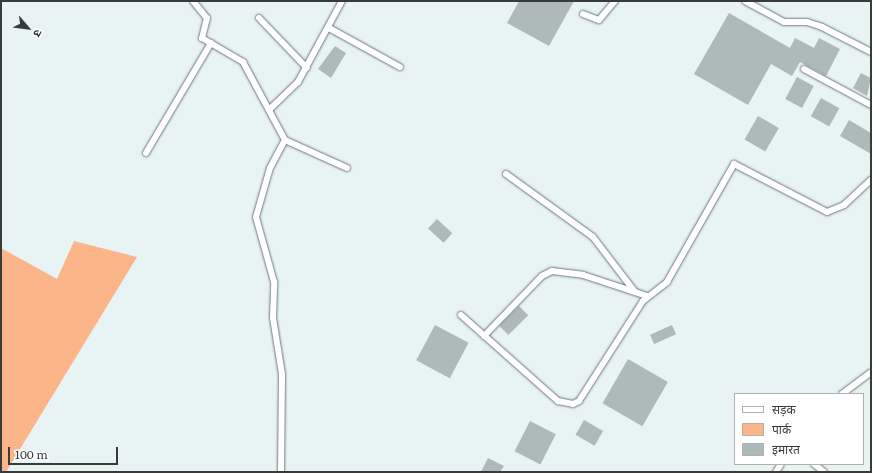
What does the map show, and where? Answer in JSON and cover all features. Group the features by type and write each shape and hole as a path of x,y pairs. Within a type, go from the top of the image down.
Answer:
{"street":[{"path":"193,1 207,18 202,38 243,62 270,109 285,140 347,168"},
{"path":"270,109 288,95 307,68 342,1"},
{"path":"583,14 599,20 615,1"},
{"path":"745,1 784,22 807,22 822,27 871,52"},
{"path":"259,18 307,68"},
{"path":"329,28 400,67"},
{"path":"146,153 211,43"},
{"path":"804,69 871,105"},
{"path":"281,472 282,374 273,318 274,282 256,212 274,158 285,140"},
{"path":"462,315 558,401 570,404 578,401 647,296 667,282 734,164 827,212 844,205 871,180"},
{"path":"506,174 592,237 635,292"},
{"path":"484,336 542,276 552,271 584,275 647,296"},
{"path":"843,393 871,372"},
{"path":"815,465 824,472"}],"green space":[{"path":"74,241 137,257 6,472 1,472 1,248 57,279"}],"building":[{"path":"519,1 574,1 549,46 507,23"},
{"path":"729,13 790,48 795,38 814,48 819,38 840,49 826,76 800,62 792,76 771,64 748,105 694,74"},
{"path":"335,46 346,53 331,78 318,69"},
{"path":"861,73 871,78 867,96 853,88"},
{"path":"797,77 814,86 802,108 785,99"},
{"path":"821,98 839,108 829,127 811,116"},
{"path":"758,116 779,128 765,151 744,139"},
{"path":"849,120 871,133 871,154 840,136"},
{"path":"437,219 452,233 443,243 428,229"},
{"path":"519,306 528,315 508,335 499,326"},
{"path":"435,325 469,343 450,378 416,360"},
{"path":"672,325 676,334 654,344 650,335"},
{"path":"628,359 668,382 642,426 602,403"},
{"path":"584,420 603,431 595,446 576,435"},
{"path":"530,421 556,434 540,464 515,451"},
{"path":"488,458 504,466 500,472 481,472"}]}
